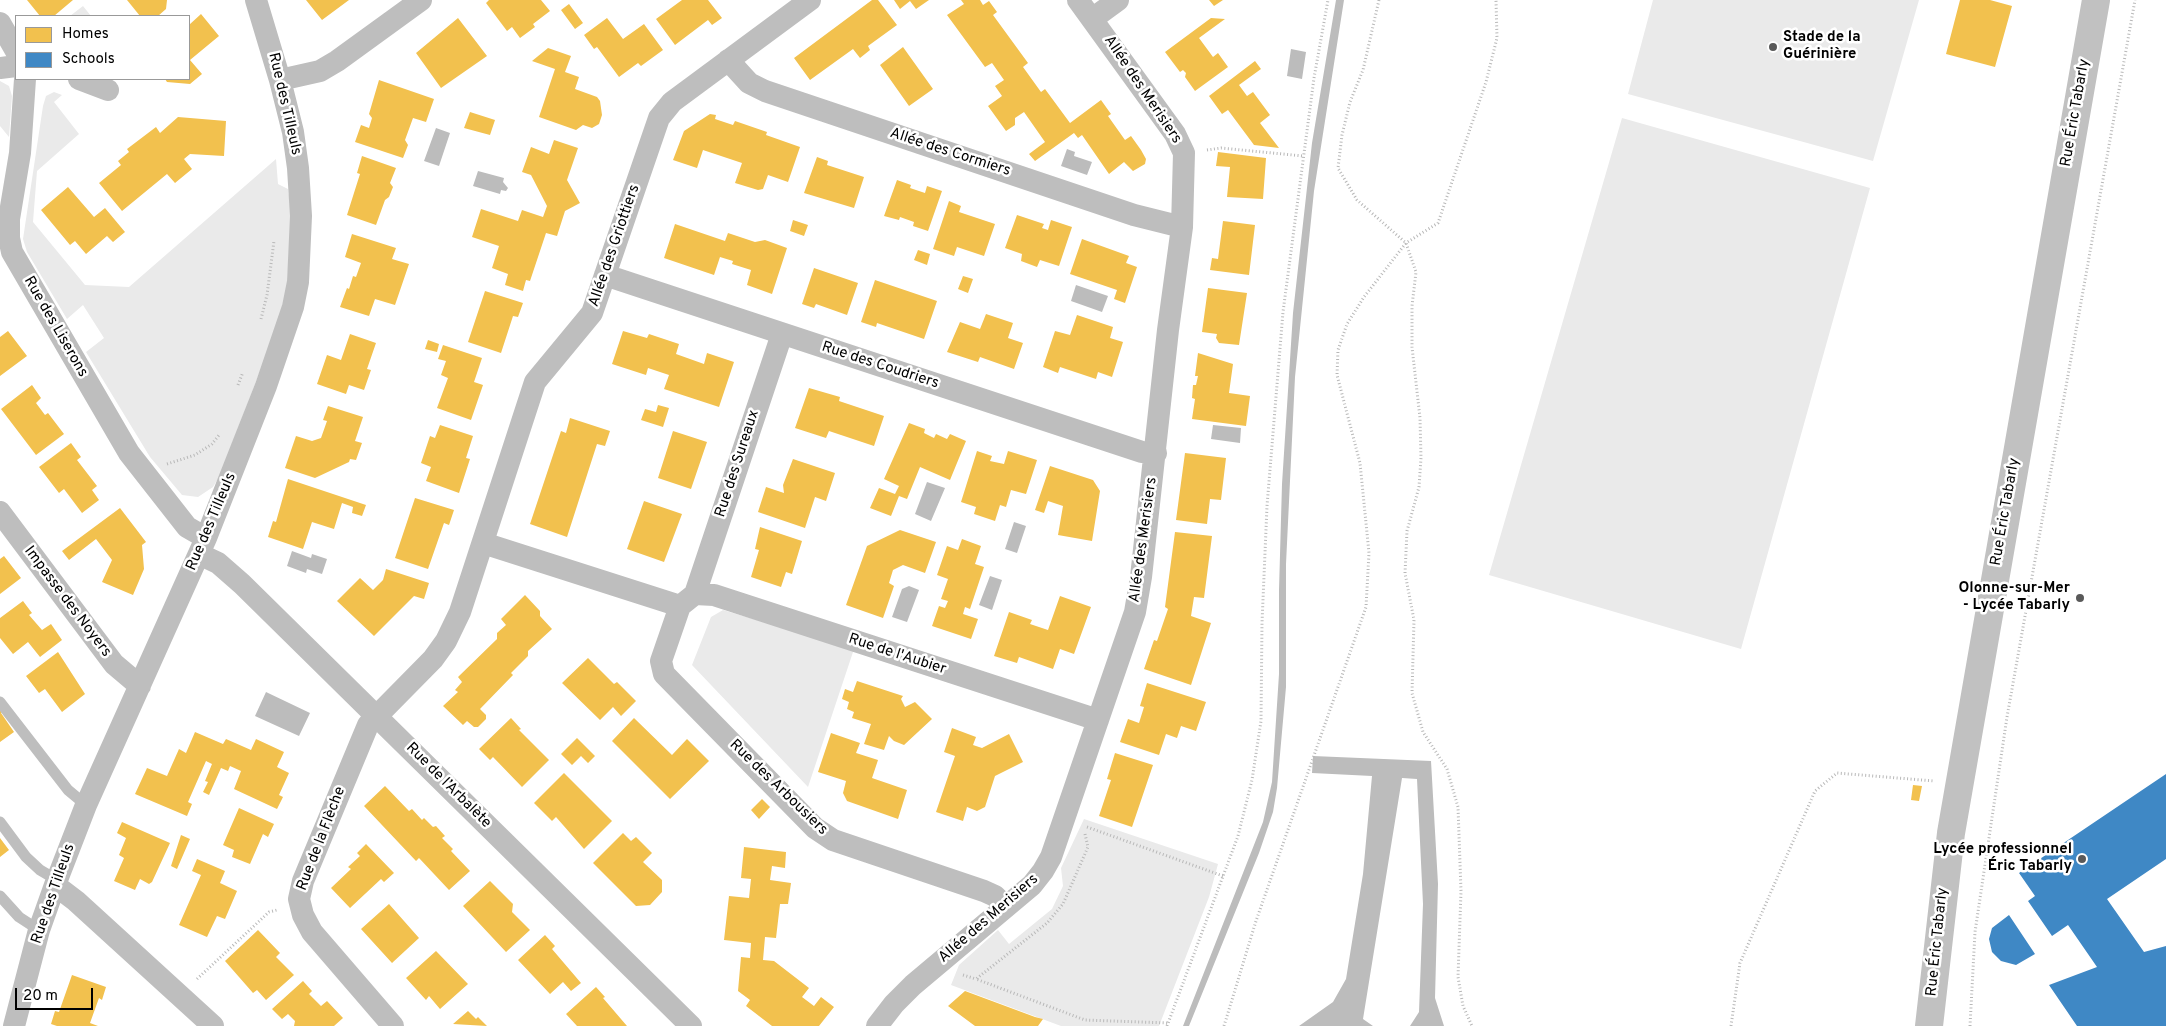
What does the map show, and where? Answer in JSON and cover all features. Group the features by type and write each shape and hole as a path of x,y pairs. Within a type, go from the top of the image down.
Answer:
{"street":[{"name":"Rue des Tilleuls","path":"14,1026 39,930 56,882 86,805 202,546 285,336 298,282 301,216 298,168 293,132 280,80 256,0"},
{"path":"280,80 320,70 337,61 421,0"},
{"name":"Allée des Griottiers","path":"376,715 432,659 446,641 460,612 535,382 592,313 659,118 672,102 810,0"},
{"name":"Allée des Merisiers","path":"877,1026 913,985 1032,885 1051,857 1134,612 1142,577 1168,330 1182,227 1184,152 1175,134 1078,0"},
{"path":"1092,19 1118,0"},
{"name":"Rue Éric Tabarly","path":"1930,1026 1951,833 2096,0"},
{"path":"0,23 15,49"},
{"name":"Allée des Cormiers","path":"728,60 749,83 765,91 1134,215 1182,227"},
{"path":"0,68 15,66"},
{"name":"Rue des Liserons","path":"25,80 20,154 9,219 9,238 12,252 129,453 202,546"},
{"path":"82,80 108,90"},
{"name":"Rue des Coudriers","path":"605,275 1142,452 1156,453"},
{"name":"Rue des Sureaux","path":"687,600 782,334"},
{"name":"Impasse des Noyers","path":"0,512 114,664 140,686"},
{"path":"483,542 687,600"},
{"name":"Rue de l’Arbalète","path":"202,546 691,1026"},
{"name":"Rue de l'Aubier","path":"687,600 714,595 1098,720"},
{"name":"Rue des Arbousiers","path":"687,600 661,661 664,674 815,828 834,840 984,891 995,896 1006,907"},
{"name":"Rue de la Flèche","path":"376,715 368,725 303,881 300,904 303,915 312,932 393,1026"},
{"path":"56,882 213,1026"}],"lane":[{"path":"0,702 68,790 86,805"},
{"path":"0,822 26,857 56,882"},
{"path":"0,896 19,917 39,930"}],"path":[{"path":"1223,876 1080,824 1088,847 1063,904 1047,923 976,979 1085,1020 1167,1025 1223,876 1238,836 1252,780 1261,721 1262,623 1267,506 1283,312 1314,78 1328,0"},
{"path":"1379,0 1364,70 1350,102 1342,135 1338,168 1357,200 1406,243 1416,272 1412,306 1412,347 1420,418 1421,458 1419,487 1407,531 1405,573 1414,620 1412,693 1423,732 1447,769 1458,806 1461,891 1458,976 1463,1006 1472,1026"},
{"path":"1224,1026 1256,921 1366,607 1369,553 1360,463 1337,375 1338,350 1347,324 1364,297 1406,243 1438,223 1450,194 1486,82 1497,38 1496,0"},
{"path":"1970,1026 1974,932 2007,717 2136,0"},
{"path":"1184,152 1221,148 1303,156"},
{"path":"260,322 267,295 276,234"},
{"path":"237,389 246,363"},
{"path":"164,465 195,455 212,444 221,433"},
{"path":"1731,1026 1740,963 1815,791 1837,773 1940,782"},
{"path":"180,995 269,912 300,904"}],"shaded area":[{"path":"1336,0 1344,0 1314,191 1295,377 1286,564 1286,687 1277,788 1273,812 1259,853 1189,1026 1183,1026 1263,822 1272,782 1279,674 1282,484 1293,313 1312,143"},
{"name":"Stade de la Guérinière","path":"1653,0 1919,0 1873,161 1628,94"},
{"path":"83,6 90,15 71,15"},
{"path":"1291,49 1306,52 1302,79 1287,76"},
{"path":"0,81 9,86 12,96 9,137 0,126"},
{"path":"54,92 62,95 54,102 79,134 37,171 33,222 85,285 129,287 276,159 278,184 288,189 291,212 287,288 276,330 219,477 213,487 198,497 182,495 150,457 86,352 104,338 83,305 67,319 27,252 23,239 43,106 46,96"},
{"path":"1622,118 1870,188 1741,649 1489,575"},
{"path":"436,128 450,133 439,166 424,161"},
{"path":"1067,149 1075,152 1074,156 1092,162 1087,175 1061,166"},
{"path":"478,171 504,178 503,182 508,188 506,191 501,190 500,194 473,186"},
{"path":"1076,285 1108,296 1102,312 1071,301"},
{"path":"1213,425 1241,428 1240,443 1211,439"},
{"path":"927,482 945,488 931,521 915,514"},
{"path":"1014,522 1026,526 1017,553 1005,549"},
{"path":"292,551 311,558 312,554 327,559 322,574 307,569 306,573 287,566"},
{"path":"990,576 1002,580 992,610 979,605"},
{"path":"909,586 919,590 907,622 892,617 902,589"},
{"path":"723,610 854,649 808,787 692,665 711,617"},
{"path":"266,692 310,713 299,736 255,716"},
{"path":"1313,756 1431,761 1438,884 1435,998 1444,1026 1410,1026 1419,1012 1423,904 1417,779 1402,778 1363,1019 1373,1026 1299,1026 1333,1002 1346,979 1363,874 1372,776 1312,773"},
{"path":"1084,819 1218,864 1209,897 1159,1026 1061,1026 951,985 959,965 998,930 1009,944 1052,909 1063,886 1061,868"}],"building: Homes":[{"path":"27,0 73,0 55,15 39,15"},
{"path":"127,0 167,0 166,9 159,15 139,15"},
{"path":"306,0 349,0 322,20"},
{"path":"489,0 541,0 550,11 533,24 535,27 520,38 512,27 507,31 486,3"},
{"path":"682,0 708,0 722,18 712,25 708,20 675,45 656,19"},
{"path":"872,0 878,0 897,25 868,46 870,50 860,58 853,49 810,80 794,58"},
{"path":"894,0 929,0 916,9 910,1 900,9"},
{"path":"961,0 980,0 983,5 989,1 997,12 993,15 1028,63 1023,67 1041,92 1045,89 1070,123 1101,100 1111,114 1108,116 1125,140 1131,136 1141,150 1146,159 1145,164 1133,171 1124,162 1109,174 1082,135 1078,138 1074,133 1035,161 1029,154 1045,142 1024,112 1015,118 1015,125 1006,131 988,106 1002,96 995,86 1004,80 992,63 985,67 947,15 964,4"},
{"path":"1209,0 1223,0 1214,6"},
{"path":"1960,0 1990,0 2012,6 1995,67 1946,54"},
{"path":"569,4 583,23 575,29 561,10"},
{"path":"201,14 219,36 190,60 190,24"},
{"path":"458,18 487,56 441,88 416,53"},
{"path":"607,18 623,39 644,24 663,50 641,66 638,63 619,77 597,47 594,49 584,35"},
{"path":"1211,18 1225,19 1199,38 1213,57 1218,53 1228,67 1195,91 1185,77 1186,73 1183,70 1180,72 1165,52"},
{"path":"903,47 933,89 909,106 880,65"},
{"path":"548,48 571,56 565,72 579,77 575,89 597,97 600,101 602,115 599,124 592,128 583,125 576,130 539,117 555,69 532,61"},
{"path":"190,60 202,74 190,84 167,82 166,80 190,80"},
{"path":"1255,61 1261,69 1239,85 1247,96 1253,92 1270,115 1260,123 1279,148 1254,145 1228,110 1222,114 1209,96"},
{"path":"379,80 434,99 426,122 413,118 405,140 408,145 403,158 355,142 361,125 369,128 372,118 369,114"},
{"path":"470,112 495,120 490,135 464,128"},
{"path":"710,114 716,115 715,119 733,125 735,121 767,132 766,135 800,147 788,182 768,175 763,189 758,190 735,183 742,163 703,150 697,168 673,160 684,131"},
{"path":"178,117 226,121 224,156 190,154 184,159 192,169 175,183 167,174 122,211 99,183 121,165 118,161 129,152 127,149 156,127 160,133"},
{"path":"554,140 578,148 567,180 580,203 565,211 557,236 546,233 530,281 526,280 523,291 505,285 508,274 492,268 499,246 472,237 481,209 518,221 522,210 543,217 547,206 531,175 522,172 531,147 549,154"},
{"path":"1218,152 1266,158 1263,199 1227,197 1230,167 1216,166"},
{"path":"362,156 396,168 390,183 393,187 389,197 385,200 376,225 347,215 360,174 357,173"},
{"path":"817,157 828,161 827,165 864,177 854,208 804,193"},
{"path":"897,180 911,185 910,188 925,193 927,186 942,191 928,231 913,226 914,222 900,217 899,220 884,216"},
{"path":"68,187 94,217 105,208 125,232 113,242 107,236 86,254 75,241 70,245 41,210"},
{"path":"949,201 961,206 959,212 995,224 984,256 957,247 954,256 933,249"},
{"path":"1017,215 1044,224 1042,228 1048,230 1051,220 1072,227 1059,266 1040,260 1037,267 1021,261 1022,254 1005,248"},
{"path":"793,220 808,225 804,236 790,231"},
{"path":"1223,221 1255,225 1249,275 1210,270 1212,258 1218,259"},
{"path":"675,224 725,241 728,233 755,242 765,240 787,248 772,294 747,285 751,270 732,264 733,261 720,257 714,275 664,258"},
{"path":"352,234 396,248 392,259 409,264 395,305 375,299 369,316 340,307 347,288 349,289 353,276 356,277 361,263 345,257"},
{"path":"1082,239 1129,256 1126,263 1137,267 1125,303 1114,299 1117,290 1070,274"},
{"path":"918,250 930,254 927,265 914,260"},
{"path":"814,268 858,283 847,315 816,304 814,308 802,304"},
{"path":"963,276 973,279 968,293 958,289"},
{"path":"875,280 937,301 924,339 877,323 876,327 861,322"},
{"path":"1208,288 1247,293 1239,345 1219,343 1216,338 1217,334 1202,332"},
{"path":"485,291 523,303 518,317 513,316 501,353 468,342"},
{"path":"986,314 1013,323 1008,338 1023,343 1014,369 980,357 978,362 947,352 960,322 980,329"},
{"path":"1077,315 1113,327 1110,338 1123,342 1112,377 1098,372 1096,379 1060,367 1058,373 1043,367 1055,331 1070,335"},
{"path":"8,331 27,356 0,376 0,337"},
{"path":"623,331 647,338 649,334 679,344 676,354 704,364 707,353 734,362 719,407 664,389 669,375 648,368 646,375 612,364"},
{"path":"350,334 376,343 367,369 371,370 364,390 349,385 346,394 317,384 327,355 341,360"},
{"path":"428,340 439,344 437,352 425,349"},
{"path":"443,345 482,358 474,382 483,385 471,420 437,408 448,378 441,375 446,361 438,359"},
{"path":"1198,353 1233,364 1229,393 1250,396 1246,426 1192,419 1195,399 1192,398 1193,385 1196,385 1198,376 1195,376"},
{"path":"32,385 41,398 36,403 45,415 48,413 64,434 36,455 1,409"},
{"path":"809,388 840,397 839,401 884,416 874,446 829,431 826,438 795,428"},
{"path":"658,405 669,408 663,427 641,420 645,409 656,412"},
{"path":"328,406 363,417 355,441 362,443 356,460 350,459 349,462 315,478 285,468 296,436 312,441 321,438 327,421 323,420"},
{"path":"570,418 610,431 605,446 597,444 567,537 530,524 561,431 566,433"},
{"path":"909,423 925,429 924,433 934,438 936,434 947,439 950,434 966,441 950,480 920,467 907,499 899,496 891,516 870,508 879,488 895,494 899,486 884,479"},
{"path":"440,425 473,436 466,458 470,459 459,493 426,481 431,467 421,463 430,436 435,438"},
{"path":"673,431 707,442 691,489 658,478"},
{"path":"71,443 81,457 77,460 97,486 92,490 99,500 82,513 64,489 59,493 39,467"},
{"path":"977,451 992,456 990,461 1004,464 1008,451 1037,460 1026,494 1011,490 1006,507 1000,505 995,521 974,514 976,507 961,502"},
{"path":"1185,453 1226,458 1221,500 1210,499 1207,524 1176,520"},
{"path":"793,459 835,473 826,501 815,497 805,528 758,512 766,487 784,493 783,485"},
{"path":"1050,466 1093,480 1100,491 1092,541 1058,535 1063,506 1048,501 1044,513 1035,510"},
{"path":"288,479 366,505 362,516 352,513 353,507 342,503 334,529 312,522 303,549 268,537 273,521 276,522"},
{"path":"415,498 454,510 449,525 444,523 428,569 395,558"},
{"path":"644,501 682,514 664,562 627,549"},
{"path":"120,508 146,542 142,545 144,569 133,595 102,582 112,560 96,539 69,560 62,551"},
{"path":"760,527 802,541 792,574 786,572 781,587 751,577 759,550 755,549"},
{"path":"900,530 936,542 925,573 903,565 893,570 889,583 894,586 883,618 846,605 867,546"},
{"path":"1175,532 1212,536 1204,598 1194,597 1191,616 1211,623 1191,685 1144,669 1154,640 1157,641 1168,609 1165,607"},
{"path":"962,539 981,546 975,564 984,567 970,609 965,607 963,614 978,619 971,639 932,626 939,606 945,608 948,601 941,599 948,579 937,575 947,546 958,550"},
{"path":"4,556 21,578 0,594 0,559"},
{"path":"386,569 429,583 424,599 414,596 374,636 337,601 360,578 373,590 383,580"},
{"path":"525,595 540,611 540,616 552,629 528,651 528,656 511,673 513,675 480,709 486,715 486,719 478,727 474,727 467,721 463,725 443,706 458,692 455,690 462,682 458,677 497,639 497,633 506,625 501,619"},
{"path":"1060,596 1091,607 1074,654 1060,649 1053,669 1019,657 1017,663 994,656 1009,612 1032,620 1030,624 1048,630"},
{"path":"23,601 32,613 29,615 42,630 51,624 62,640 40,657 28,642 13,654 0,638 0,618"},
{"path":"58,652 85,694 62,712 45,689 39,693 26,676"},
{"path":"588,658 614,684 617,682 636,701 621,716 613,707 600,720 562,683"},
{"path":"857,681 903,696 901,699 905,707 915,702 932,719 904,745 894,741 889,736 884,750 864,744 871,724 852,718 854,712 847,709 849,702 842,699 845,689 853,692"},
{"path":"1147,683 1206,702 1196,731 1181,726 1177,738 1166,734 1159,755 1120,742 1128,719 1139,723 1144,707 1140,706"},
{"path":"0,707 3,711 1,713 14,732 0,742"},
{"path":"511,718 521,729 519,730 549,760 522,787 493,757 490,760 479,749"},
{"path":"634,718 672,755 687,739 709,761 670,799 612,741"},
{"path":"952,728 976,737 973,745 982,748 1009,734 1023,762 995,776 985,807 977,811 967,807 963,821 936,812 955,756 944,752"},
{"path":"195,732 223,744 226,739 251,750 256,739 284,752 277,767 289,773 279,795 283,797 277,809 234,789 241,771 230,766 228,771 221,768 209,795 203,792 208,782 205,781 212,764 206,761 188,802 192,804 187,816 135,794 147,768 167,776 179,749 186,753"},
{"path":"831,733 860,743 856,753 878,760 872,778 907,790 898,819 847,801 843,793 846,781 818,772"},
{"path":"577,738 595,756 588,763 581,756 572,765 561,754"},
{"path":"1115,753 1153,765 1132,827 1099,816 1111,780 1107,779"},
{"path":"564,773 612,821 584,849 556,817 552,821 534,803"},
{"path":"1913,785 1922,786 1919,801 1911,800"},
{"path":"385,786 409,811 412,809 422,820 424,818 433,827 436,826 445,836 442,838 453,849 451,851 470,871 449,890 419,858 416,861 364,806"},
{"path":"762,799 770,807 759,819 751,810"},
{"path":"239,808 274,824 268,837 263,834 250,864 232,857 234,850 223,845"},
{"path":"122,822 170,843 152,882 149,884 140,879 135,890 114,881 124,858 119,855 126,838 117,833"},
{"path":"623,833 631,841 636,837 652,853 643,862 662,880 662,892 650,905 636,906 593,863"},
{"path":"181,835 190,839 177,869 171,866"},
{"path":"0,838 9,850 0,857"},
{"path":"366,844 394,873 384,882 381,879 350,908 331,888 351,869 348,867 360,856 357,853"},
{"path":"744,847 786,852 785,868 772,866 770,880 791,883 788,904 780,904 776,938 765,937 763,960 774,961 809,988 802,997 814,1006 821,997 834,1007 819,1026 772,1026 746,1006 750,1000 738,991 741,957 750,958 751,943 724,940 729,896 749,898 751,879 741,878"},
{"path":"197,859 225,871 220,883 237,891 225,919 217,916 207,937 179,925 201,875 192,871"},
{"path":"490,881 513,904 512,912 530,930 506,952 463,906"},
{"path":"389,904 419,938 392,963 361,929"},
{"path":"258,930 280,953 276,957 294,975 266,1000 257,990 253,993 225,961"},
{"path":"545,935 555,946 552,949 581,983 571,991 563,982 550,994 518,960"},
{"path":"436,951 468,984 440,1009 429,996 426,1000 406,978"},
{"path":"72,975 106,987 102,1000 99,998 90,1023 98,1026 57,1026 51,1024 55,1011 59,1012"},
{"path":"303,981 312,991 309,994 321,1006 327,1001 343,1018 334,1026 294,1026 295,1021 288,1014 282,1019 272,1009"},
{"path":"596,987 627,1026 577,1026 566,1014"},
{"path":"965,991 1043,1019 1038,1026 975,1026 948,1006"},
{"path":"468,1011 476,1019 478,1017 487,1026 453,1024"}],"building: Schools":[{"path":"2166,774 2166,859 2107,899 2144,952 2166,946 2166,1026 2077,1026 2049,985 2097,967 2068,925 2052,936 2028,901 2035,896 2019,873"},
{"path":"2009,915 2035,954 2016,965 2001,961 1992,952 1989,939 1992,928"}],"place":[{"name":"Stade de la Guérinière","path":"1773,47"},
{"name":"Olonne-sur-Mer - Lycée Tabarly","path":"2080,598"},
{"name":"Lycée professionnel Éric Tabarly","path":"2082,859"}]}
